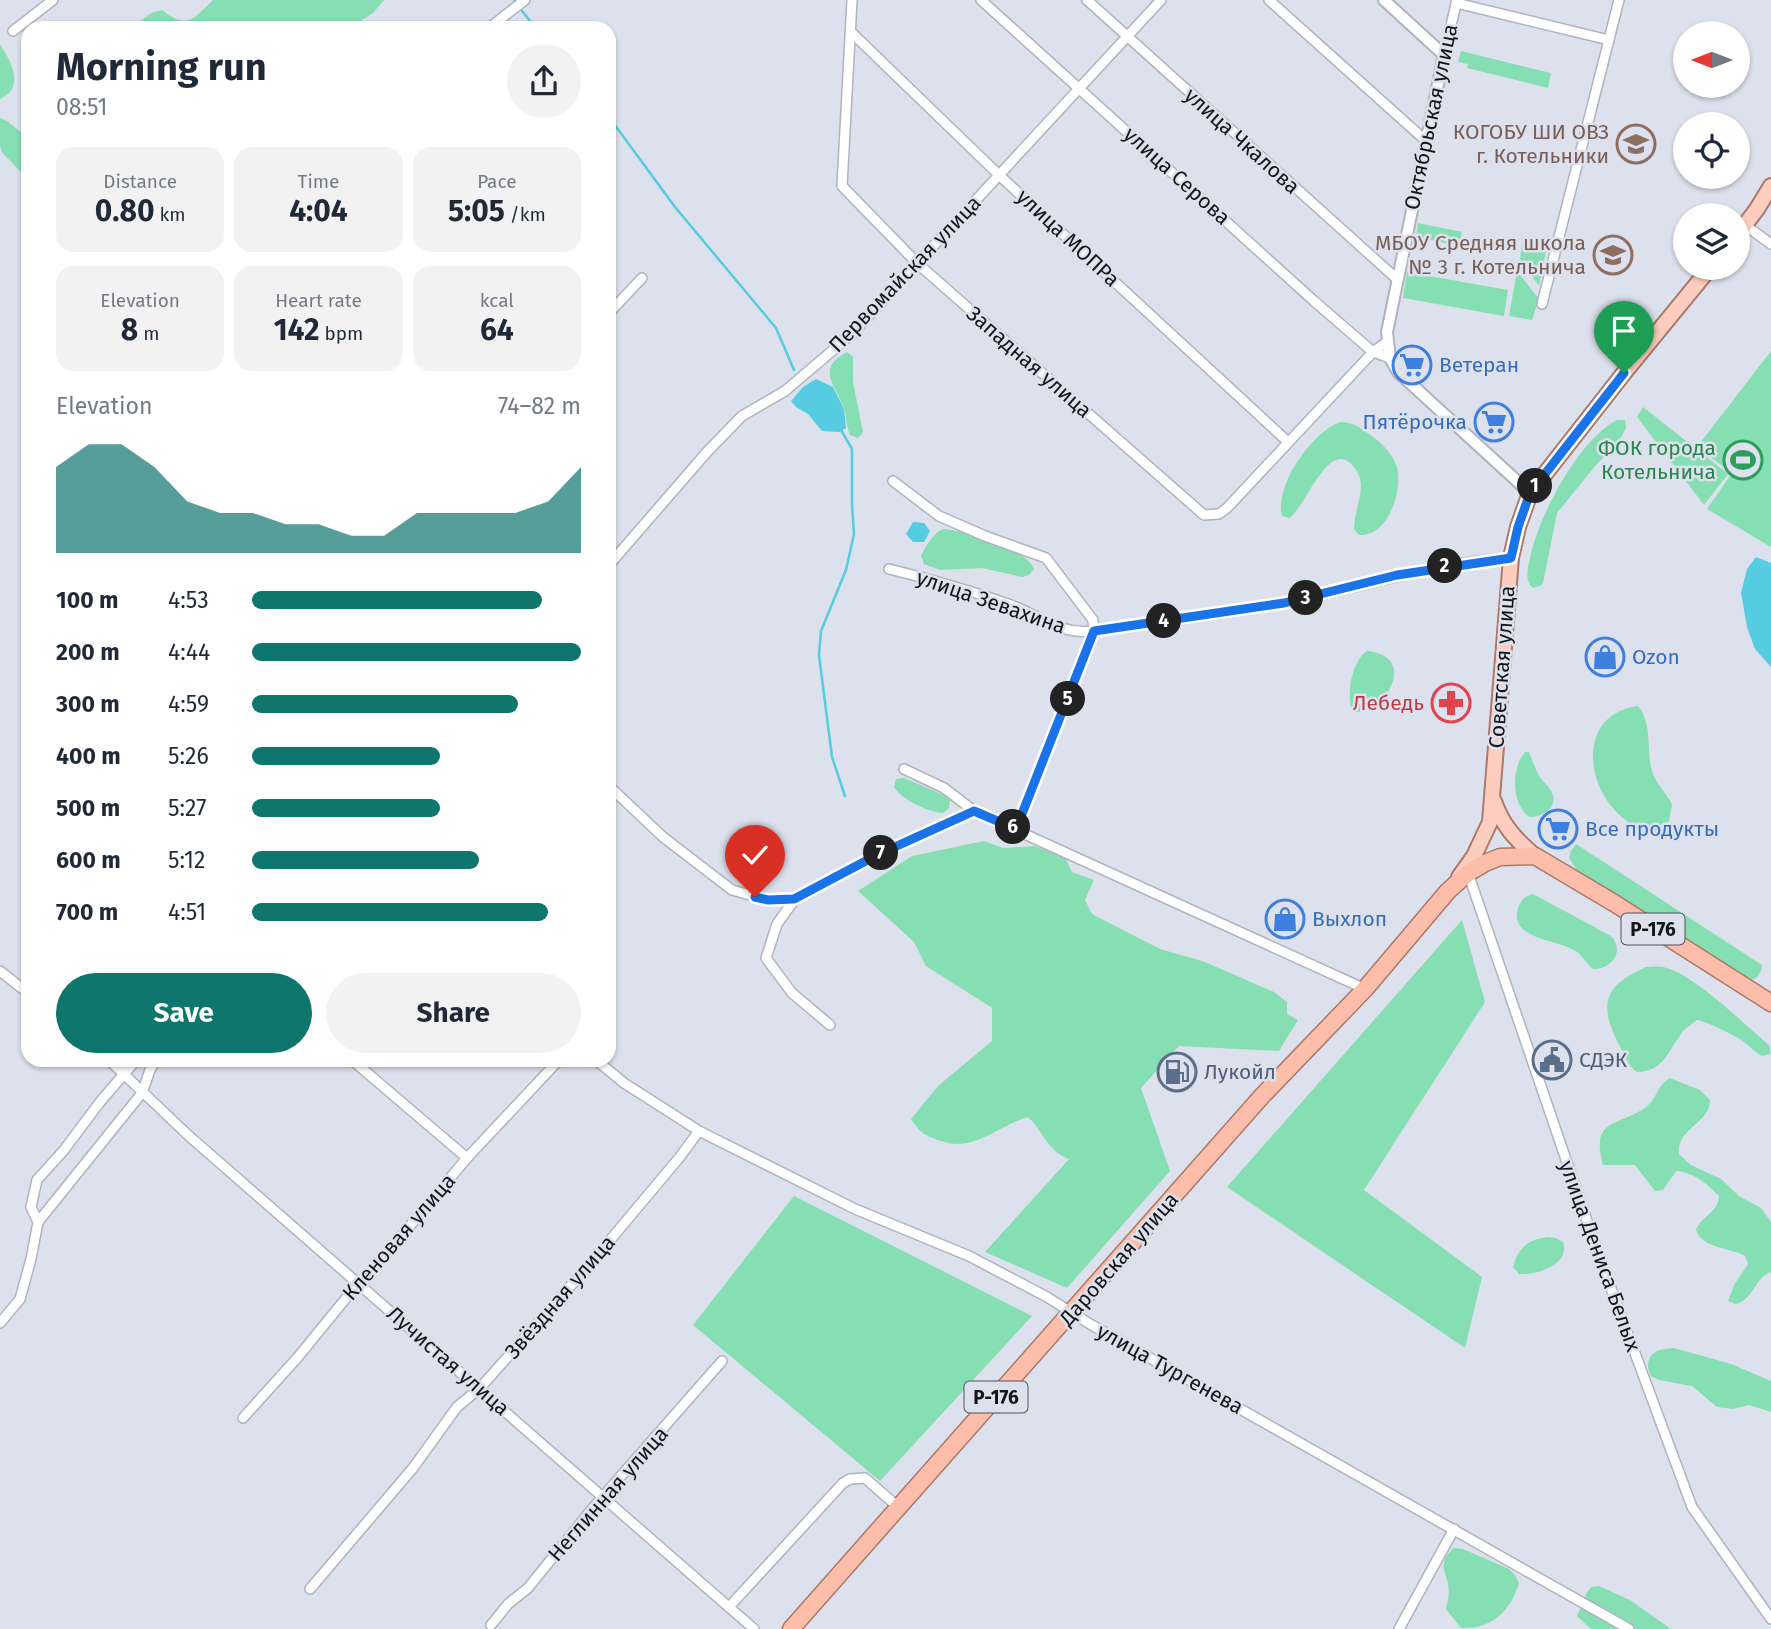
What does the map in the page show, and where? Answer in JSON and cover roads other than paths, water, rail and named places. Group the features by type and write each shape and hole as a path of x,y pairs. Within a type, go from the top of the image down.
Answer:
{"highway":[{"name":"Даровская улица","path":"791,1629 1262,1096 1365,989 1448,891 1468,873 1485,863 1500,857 1535,856"},
{"name":"Р-176","path":"1535,856 1771,1003"}],"main road":[{"path":"1750,217 1771,186"},
{"name":"Советская улица","path":"1484,838 1490,822 1511,558 1530,493 1700,280"},
{"name":"Советская улица","path":"1492,796 1499,818 1508,832 1535,856"},
{"name":"Даровская улица","path":"1448,891 1484,838"}],"street":[{"path":"26,21 53,0"},
{"path":"498,21 525,0"},
{"path":"851,33 852,0"},
{"name":"улица Серова","path":"981,0 1373,352"},
{"name":"улица Чкалова","path":"1087,0 1398,280"},
{"name":"Первомайская улица","path":"616,557 706,452 741,416 785,391 858,328 1161,0"},
{"path":"1269,0 1425,140"},
{"path":"1384,0 1444,55"},
{"path":"1542,304 1619,0"},
{"path":"1457,1 1609,40"},
{"name":"Октябрьская улица","path":"1390,358 1387,342 1398,280 1425,140 1457,1"},
{"path":"13,31 21,25"},
{"name":"улица МОПРа","path":"851,33 999,175 1287,441"},
{"name":"Западная улица","path":"851,33 842,186 918,264 1203,515 1219,513 1227,508 1287,441"},
{"path":"1750,233 1771,244"},
{"path":"616,306 642,278"},
{"path":"1287,441 1373,352 1387,342"},
{"path":"1373,352 1390,358 1398,372 1530,493"},
{"name":"улица Зевахина","path":"893,481 939,516 1046,558 1093,620 1094,631 1016,829"},
{"name":"улица Зевахина","path":"888,569 943,582 1011,604 1057,629 1082,633 1284,603 1397,575 1511,558"},
{"path":"904,769 944,788 974,811 1365,989"},
{"path":"616,793 663,837 732,890 768,900 794,899 877,855 974,811"},
{"name":"улица Дениса Белых","path":"1468,873 1599,1256 1692,1507 1771,1619"},
{"path":"794,899 777,925 766,958 792,993 830,1025"},
{"path":"0,971 21,988"},
{"name":"Лучистая улица","path":"115,1067 219,1162 754,1629"},
{"path":"38,1222 31,1207 37,1180 130,1067"},
{"path":"0,1323 20,1299 38,1222 142,1093 151,1067"},
{"path":"360,1067 467,1158"},
{"name":"Кленовая улица","path":"243,1418 467,1158 552,1067"},
{"name":"улица Тургенева","path":"605,1067 632,1089 699,1131 855,1209 969,1256 1047,1297 1629,1629"},
{"name":"Звёздная улица","path":"310,1590 413,1468 457,1407 480,1388 590,1264 699,1131"},
{"name":"Неглинная улица","path":"491,1625 508,1604 528,1588 722,1361"},
{"path":"729,1607 843,1483 858,1478 870,1480 898,1507"},
{"path":"1399,1629 1454,1529"}],"water":[{"path":"816,379 833,387 844,409 846,428 839,432 822,431 808,414 791,401 803,387"},
{"path":"913,522 924,523 930,531 924,542 913,542 906,534"},
{"path":"1756,557 1771,563 1771,667 1755,649 1747,627 1741,593 1747,569"}],"waterway":[{"path":"522,11 530,21"},
{"path":"616,127 675,207 776,328 794,370"},
{"path":"841,430 852,449 854,534 846,570 821,631 819,655 832,757 845,796"}],"place":[{"name":"КОГОБУ ШИ ОВЗ г. Котельники","path":"1636,144"},
{"name":"МБОУ Средняя школа № 3 г. Котельнича","path":"1613,255"},
{"name":"Ветеран","path":"1412,365"},
{"name":"Пятёрочка","path":"1494,422"},
{"name":"ФОК города Котельнича","path":"1743,460"},
{"name":"Ozon","path":"1605,657"},
{"name":"Лебедь","path":"1451,703"},
{"name":"Все продукты","path":"1558,829"},
{"name":"Выхлоп","path":"1285,919"},
{"name":"СДЭК","path":"1552,1060"},
{"name":"Лукойл","path":"1177,1072"}]}
